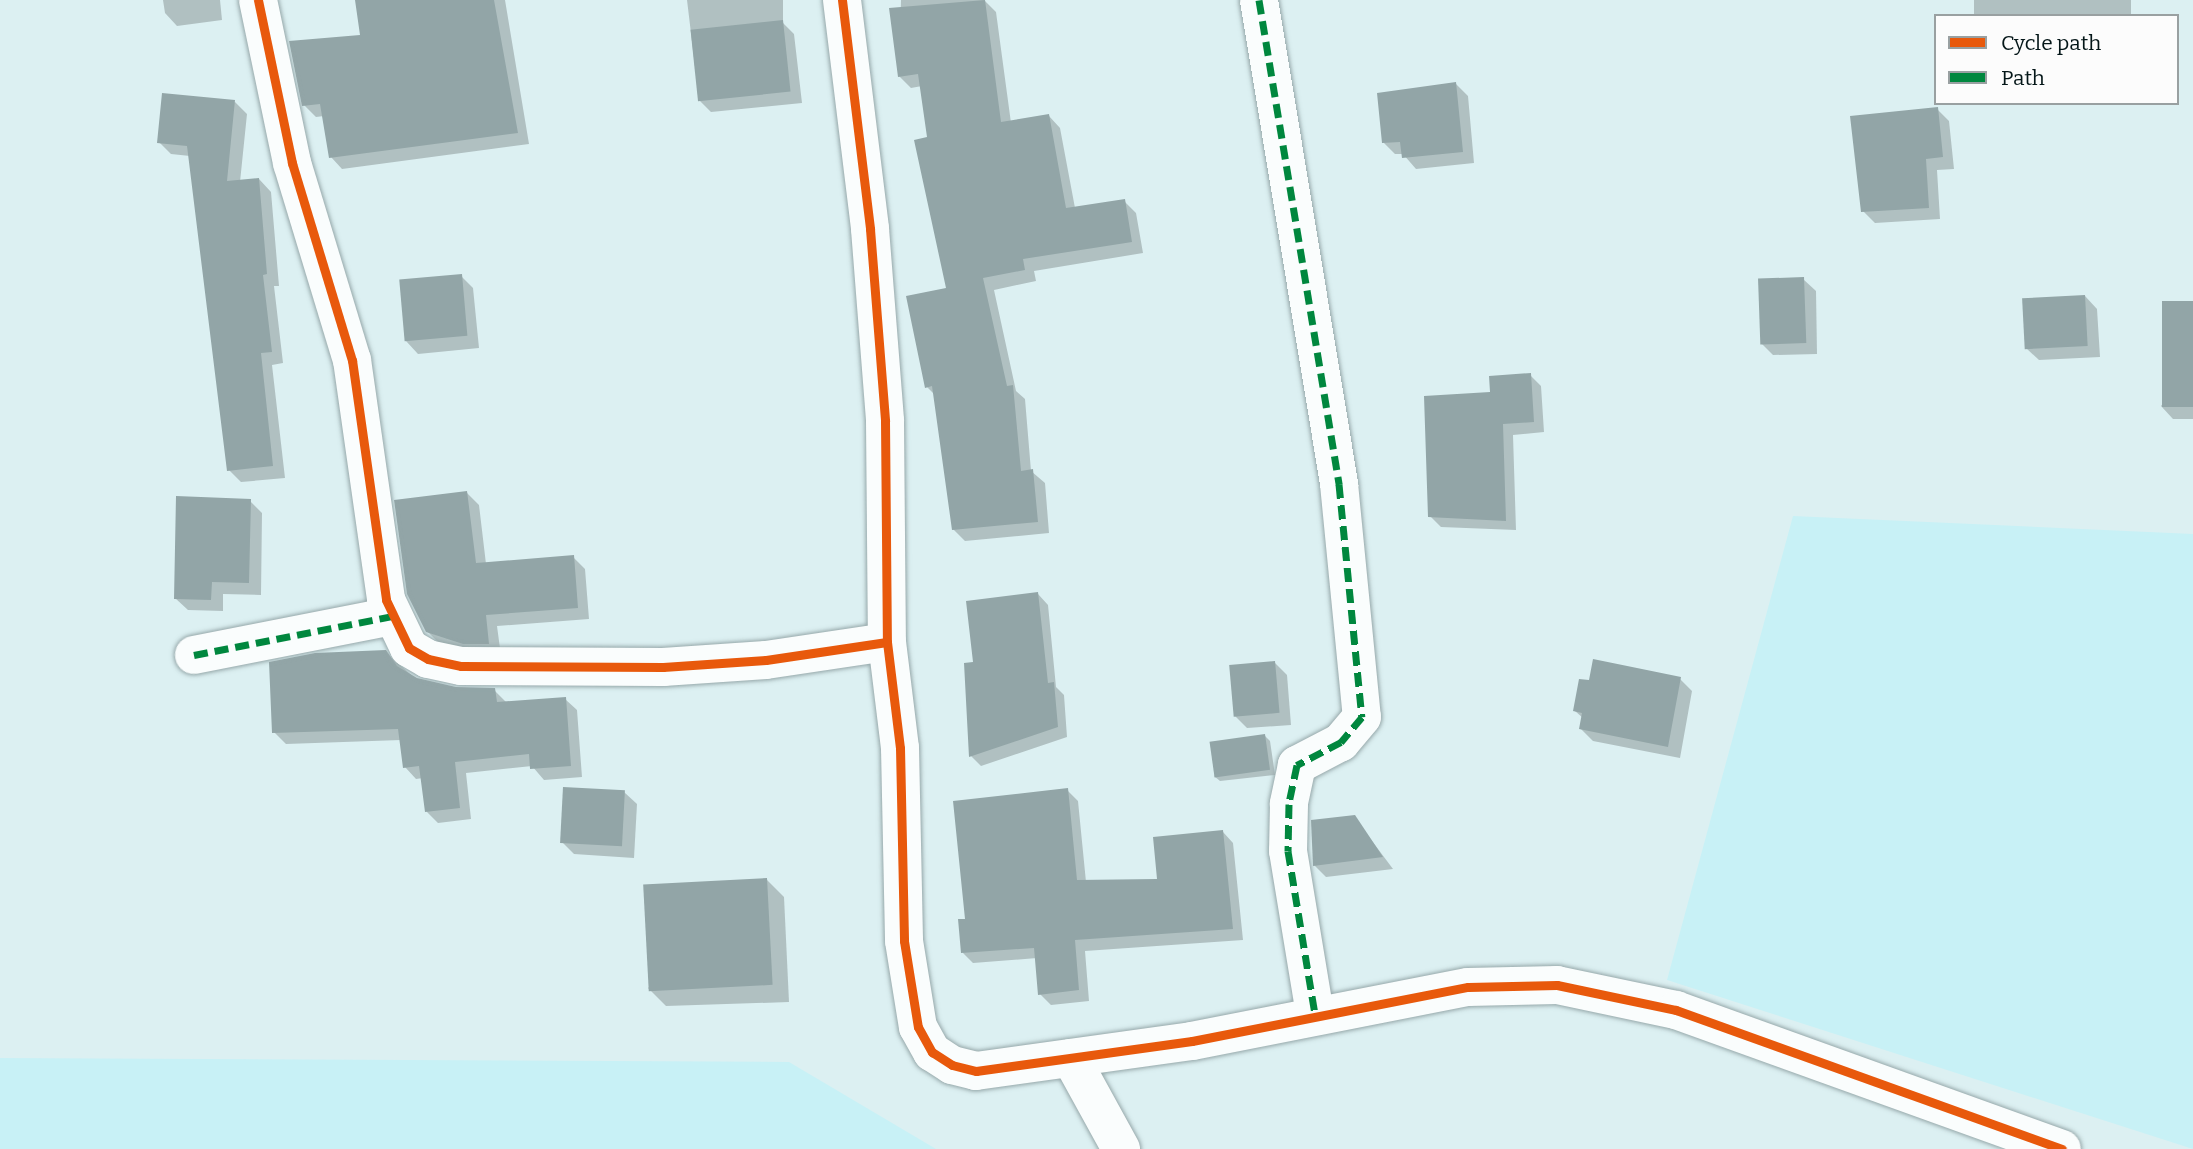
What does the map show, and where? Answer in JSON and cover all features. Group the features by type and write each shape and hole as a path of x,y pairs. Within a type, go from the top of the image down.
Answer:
{"street":[{"path":"258,0 292,163 352,360 392,616 410,648 428,659 461,666 663,667 766,660 887,642"},
{"path":"842,0 870,229 885,421 887,642 900,748 904,941 918,1027 932,1052 952,1065 976,1071 1192,1041 1315,1014 1468,987 1557,985 1594,990 1676,1010 1815,1057 2062,1149"},
{"path":"1259,0 1339,484 1363,717 1341,743 1297,765 1289,804 1289,851 1315,1014"},
{"path":"194,655 392,616"},
{"path":"1071,1058 1121,1149"}],"shaded area":[{"path":"1793,516 2193,534 2193,1149 1667,980"},
{"path":"0,1058 789,1062 936,1149 0,1149"}],"building":[{"path":"355,0 494,0 518,133 329,158 320,104 302,106 289,41 360,35"},
{"path":"985,0 1001,122 1049,114 1066,208 1125,199 1132,242 1023,259 1025,270 983,278 1007,386 1013,385 1021,471 1033,469 1038,522 952,530 932,386 925,388 906,296 946,288 914,140 927,137 918,74 898,77 889,8"},
{"path":"783,20 791,92 698,101 691,30"},
{"path":"1456,82 1463,152 1402,158 1400,142 1382,143 1377,93"},
{"path":"162,93 235,100 227,181 259,178 267,274 263,275 272,352 261,353 273,466 227,471 187,146 157,143"},
{"path":"1938,107 1943,157 1926,159 1929,208 1861,212 1850,116"},
{"path":"462,274 467,336 405,341 399,279"},
{"path":"1804,277 1806,343 1760,345 1758,279"},
{"path":"2085,295 2088,346 2025,349 2022,298"},
{"path":"2162,301 2193,301 2193,407 2162,407"},
{"path":"1531,373 1534,422 1503,424 1506,521 1428,517 1424,396 1490,392 1489,376"},
{"path":"467,491 476,563 574,555 578,608 486,615 489,644 463,644 426,632 407,594 394,500"},
{"path":"176,496 251,499 249,583 212,582 211,600 174,599"},
{"path":"1038,592 1048,683 1054,682 1058,727 969,757 964,663 973,662 966,601"},
{"path":"386,650 397,666 417,678 456,687 495,688 497,702 566,697 571,766 530,769 529,754 455,762 460,808 425,812 419,766 403,768 398,729 272,733 269,662 315,653"},
{"path":"1593,659 1681,677 1668,747 1579,729 1582,713 1573,711 1579,679 1589,680"},
{"path":"1275,661 1280,713 1234,717 1229,665"},
{"path":"1265,734 1270,770 1215,777 1210,742"},
{"path":"563,787 625,790 622,846 560,843"},
{"path":"1068,788 1077,880 1157,879 1153,837 1223,830 1233,929 1075,940 1079,990 1038,995 1034,948 961,953 958,919 965,919 953,801"},
{"path":"1355,815 1383,857 1313,866 1311,820"},
{"path":"767,878 773,985 649,991 643,884"}],"marked path":[{"path":"1259,0 1339,484 1362,717 1341,742 1297,765 1289,804 1288,851 1315,1014"},
{"path":"194,655 392,616"}],"cycle path":[{"path":"258,0 292,163 352,360 386,600 409,648 428,659 461,666 663,667 766,660 887,642"},
{"path":"842,0 870,229 885,421 887,642 900,748 904,941 918,1027 932,1052 952,1065 976,1071 1192,1041 1468,987 1557,985 1676,1010 2062,1149"}]}
